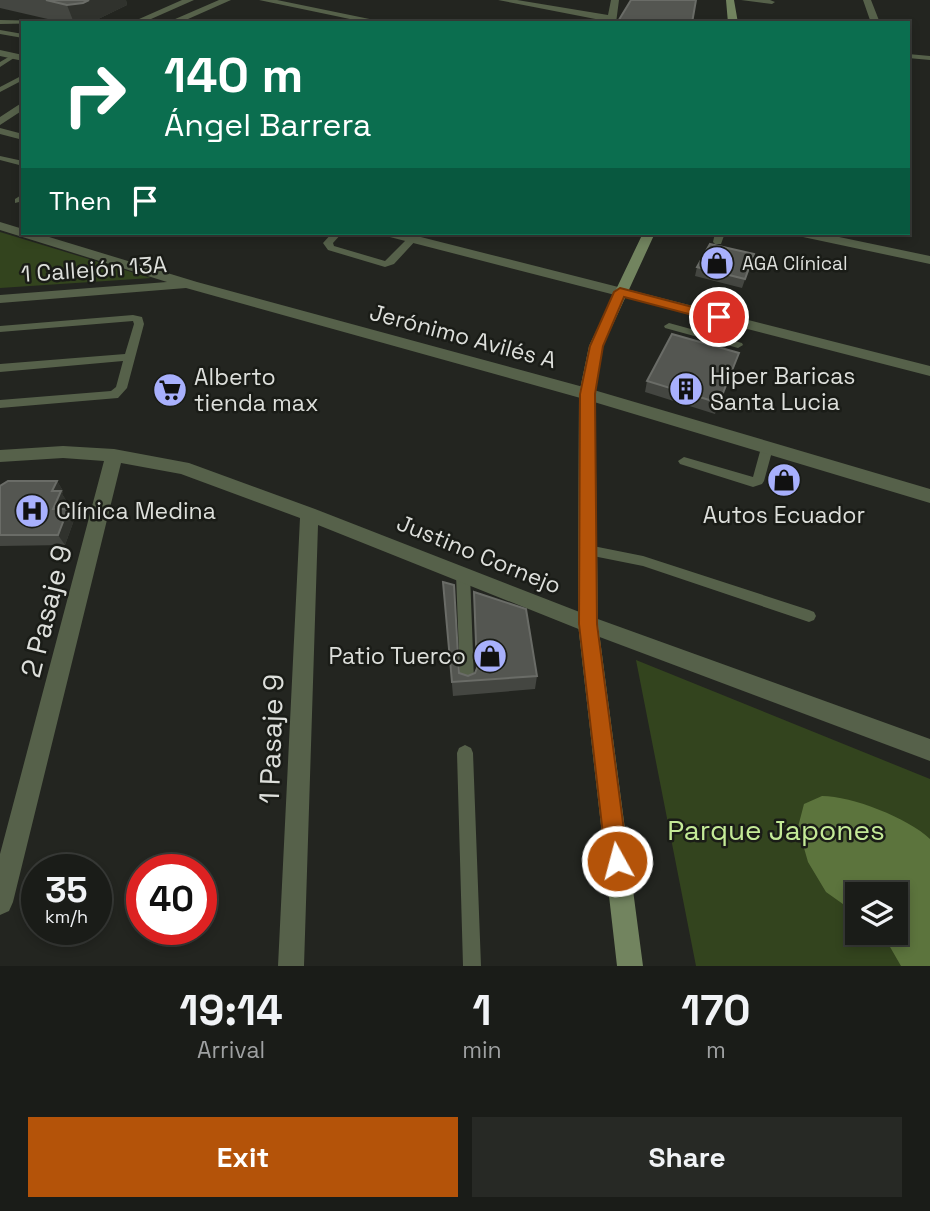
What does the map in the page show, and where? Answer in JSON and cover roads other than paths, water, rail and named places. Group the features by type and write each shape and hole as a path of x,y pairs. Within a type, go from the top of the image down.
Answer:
{"street":[{"path":"139,21 190,0"},
{"path":"175,21 228,0"},
{"path":"263,0 374,21"},
{"path":"502,0 612,21 615,0"},
{"path":"730,0 733,21"},
{"path":"867,0 876,21"},
{"path":"0,53 19,57"},
{"path":"0,122 21,106"},
{"path":"0,131 21,136"},
{"name":"Jerónimo Avilés A","path":"0,226 21,232"},
{"name":"Jerónimo Avilés A","path":"30,235 192,285 587,394 930,496"},
{"path":"398,235 930,371"},
{"path":"630,966 588,624 587,394 596,346 648,235"},
{"path":"826,235 848,237 930,260"},
{"name":"1 Callejón 13A","path":"0,299 192,285"},
{"name":"Justino Cornejo","path":"0,456 63,452 114,455 183,468 309,514 588,624 930,750"},
{"name":"2 Pasaje 9","path":"0,902 114,455"},
{"name":"1 Pasaje 9","path":"292,966 309,514"}],"lane":[{"path":"744,0 772,2"},
{"path":"0,22 21,22"},
{"path":"2,34 21,36"},
{"path":"910,56 930,58"},
{"path":"0,65 19,57"},
{"path":"0,90 21,78"},
{"path":"0,158 21,163"},
{"path":"335,235 328,243 331,248 385,264 391,262 413,239"},
{"path":"685,330 692,311"},
{"path":"0,329 133,318 138,320 139,324 121,388 114,395 0,404"},
{"path":"669,326 738,345"},
{"path":"0,368 130,358"},
{"path":"684,461 753,482 758,481 767,448"},
{"path":"588,550 643,561 809,616"},
{"path":"463,574 467,680"},
{"path":"465,752 472,966"}],"place":[{"name":"AGA Clínical","path":"717,263"},
{"name":"Hiper Baricas Santa Lucia","path":"686,389"},
{"name":"Alberto tienda max","path":"170,390"},
{"name":"Autos Ecuador","path":"784,480"},
{"name":"Clínica Medina","path":"32,511"},
{"name":"Patio Tuerco","path":"490,656"}],"park label":[{"name":"Parque Japones","path":"776,830"}]}
